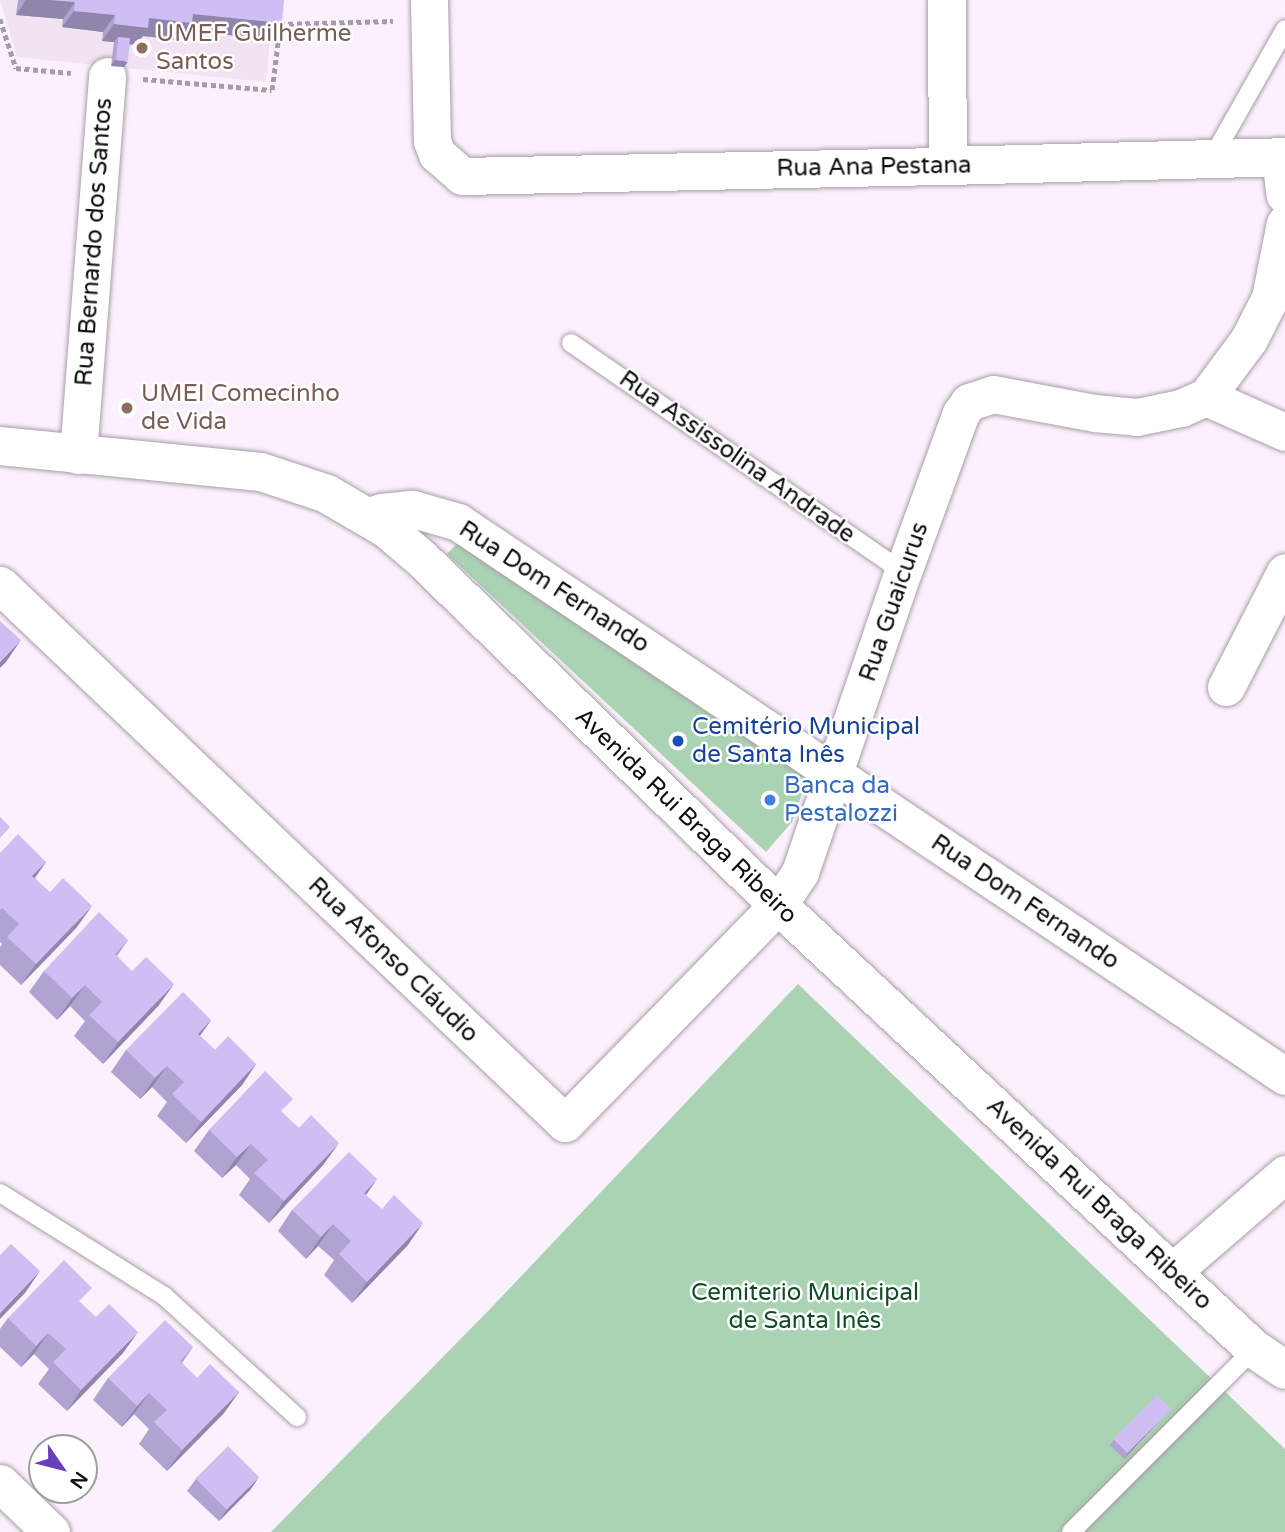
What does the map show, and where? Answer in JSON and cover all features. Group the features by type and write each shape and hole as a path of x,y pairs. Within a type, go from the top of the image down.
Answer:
{"main road":[{"path":"947,0 948,166"},
{"name":"Rua Ana Pestana","path":"948,166 1283,157"},
{"name":"Avenida Rui Braga Ribeiro","path":"0,446 261,472 327,494 368,516 422,559 778,905 1254,1349 1285,1370"}],"street":[{"name":"Rua Ana Pestana","path":"430,10 432,141 437,154 462,176 948,166"},
{"name":"Rua Bernardo dos Santos","path":"78,455 107,76"},
{"path":"1283,157 1285,195"},
{"path":"1285,223 1270,298 1249,339 1206,397 1285,432"},
{"name":"Rua Guaicurus","path":"778,905 806,860 903,572 961,413 969,402 993,394 1095,413 1137,417 1181,408 1206,397"},
{"name":"Rua Dom Fernando","path":"368,516 413,509 458,522 1285,1076"},
{"path":"1226,687 1285,572"},
{"name":"Rua Afonso Cláudio","path":"0,585 565,1124 778,905"},
{"path":"1172,1272 1285,1174"},
{"path":"0,1483 51,1532"}],"lane":[{"path":"1211,160 1285,29"},
{"name":"Rua Assissolina Andrade","path":"571,343 903,572"},
{"path":"0,1193 164,1296 297,1417"},
{"path":"1071,1532 1254,1349"}],"path":[{"name":"Rua Bernardo dos Santos","path":"107,76 272,90 280,24 430,10"},
{"path":"0,19 16,68 107,76"}],"shaded area":[{"name":"UMEF Guilherme Santos","path":"0,0 274,0 266,82 17,57"}],"green space":[{"path":"464,536 810,771 792,822 766,852 447,554"},
{"name":"Cemiterio Municipal de Santa Inês","path":"798,984 1285,1449 1285,1532 271,1532 491,1308"}],"building":[{"path":"50,0 284,0 282,23 193,14 192,23 149,18 148,28 114,24 115,15 74,11 75,2"},
{"path":"118,37 130,38 128,61 116,60"},
{"path":"0,621 21,640 0,662"},
{"path":"0,817 10,827 0,838"},
{"path":"18,834 46,862 32,876 50,892 63,878 92,906 36,964 7,937 19,924 2,908 0,910 0,853"},
{"path":"99,912 128,940 115,954 132,971 146,957 174,984 118,1042 89,1015 102,1002 85,985 72,998 44,971"},
{"path":"183,992 211,1020 198,1034 215,1050 228,1036 256,1064 201,1122 172,1094 184,1082 167,1066 155,1078 126,1050"},
{"path":"265,1071 293,1099 281,1111 299,1128 311,1115 339,1143 284,1201 254,1173 268,1160 251,1144 237,1157 209,1130"},
{"path":"349,1152 377,1179 364,1193 382,1209 394,1195 423,1223 367,1282 339,1254 351,1241 333,1224 321,1237 292,1210"},
{"path":"11,1244 40,1271 0,1313 0,1255"},
{"path":"64,1260 92,1288 79,1301 96,1317 109,1304 138,1332 81,1390 53,1362 66,1349 48,1333 36,1346 8,1318"},
{"path":"165,1320 193,1347 180,1361 197,1378 210,1364 239,1392 182,1450 154,1422 167,1410 149,1393 137,1406 108,1378"},
{"path":"1157,1395 1171,1409 1127,1453 1113,1439"},
{"path":"228,1446 259,1477 227,1510 195,1479"}],"place":[{"name":"UMEF Guilherme Santos","path":"142,48"},
{"name":"UMEI Comecinho de Vida","path":"127,408"},
{"name":"Cemitério Municipal de Santa Inês","path":"678,741"},
{"name":"Banca da Pestalozzi","path":"770,800"}]}
